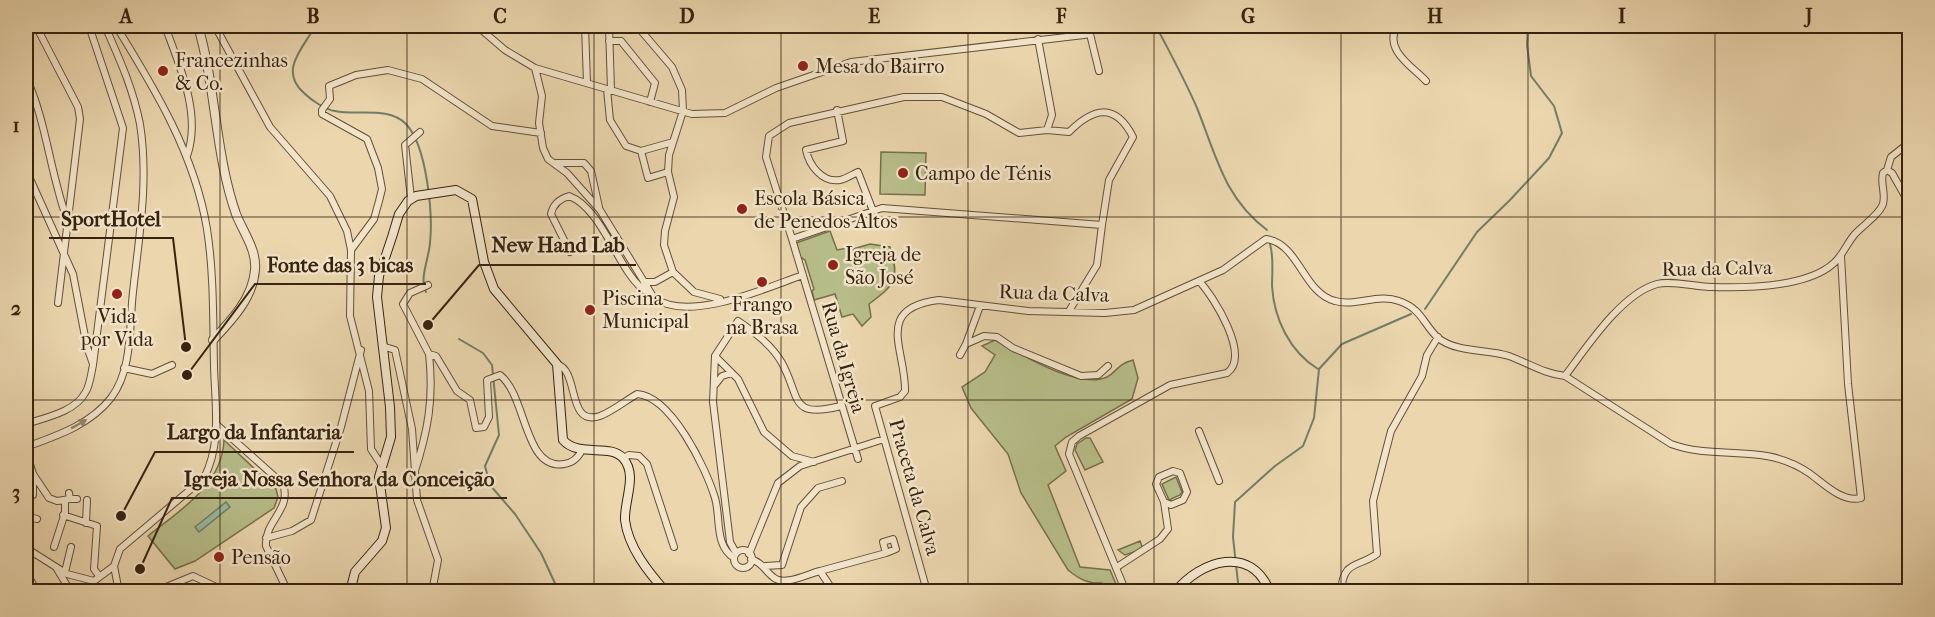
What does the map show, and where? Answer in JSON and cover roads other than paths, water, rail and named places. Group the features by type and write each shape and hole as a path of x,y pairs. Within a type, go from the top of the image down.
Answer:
{"main road":[{"path":"350,591 355,572 382,541 386,528 380,491 382,466 391,437 390,407 377,297 379,276 399,214 414,197 456,190 472,199 484,262 495,289 557,364 563,440 568,445 582,450 611,452 623,458 630,474 626,513 629,536 638,555 666,591"},
{"path":"1175,591 1187,577 1202,567 1221,561 1240,562 1258,573 1270,591"},
{"path":"26,581 37,591"}],"street":[{"path":"36,26 78,107 80,119 65,255 57,303"},
{"path":"26,424 57,414 78,401 86,393 93,365 123,128 89,26"},
{"path":"26,496 33,495 34,491 33,474 26,449 60,435 94,415 113,396 124,368 143,213 144,165 137,110 127,73 105,26"},
{"path":"116,26 168,115 186,157 207,229 217,425 212,463 204,478 120,549 114,566 119,591"},
{"path":"165,26 184,78 189,107 191,132 186,157"},
{"path":"198,26 208,65 226,186 252,249 255,270 244,300 235,316 213,340"},
{"path":"215,26 270,127 330,196 347,231 351,250 350,316 361,350 369,391 371,449 382,466"},
{"path":"477,26 505,50 535,68 692,114 725,113 776,88 851,62 1090,34"},
{"path":"585,26 587,83"},
{"path":"609,26 610,120 616,134 626,146 641,151 673,142"},
{"path":"638,26 672,67 682,90 683,111 673,142 668,172 674,197 671,215 664,231 664,245 673,272 694,292 709,298 725,300"},
{"path":"1089,26 1099,71"},
{"path":"1397,26 1395,43 1398,53 1404,64 1417,71 1426,81"},
{"path":"1898,26 1910,26"},
{"path":"1038,39 1052,115 1047,130"},
{"path":"609,40 621,41 655,83 650,102"},
{"path":"535,68 542,96 541,133 548,159 556,163 600,210 650,293"},
{"path":"351,250 374,219 382,189 378,168 367,140 322,114 331,92 329,86 356,75 388,70 422,79 492,126 541,133"},
{"path":"26,77 44,123 60,201 68,223"},
{"name":"Rua da Igreja","path":"858,459 766,157 769,136 789,123 837,110 904,97 942,97 986,114 1019,133 1047,130 1069,132 1082,119 1098,110 1107,111 1129,129 1133,137 1109,180 1102,225"},
{"path":"837,110 843,141 806,150 808,158 815,170 825,177 839,180 858,172 873,211"},
{"path":"414,197 405,145 420,132"},
{"path":"1910,142 1891,157 1887,170 1892,173 1910,205"},
{"path":"641,151 648,178 668,172"},
{"path":"556,163 584,164 591,171 600,210"},
{"path":"26,170 73,274 87,347 93,365"},
{"name":"Rua da Calva","path":"1565,376 1599,329 1642,290 1659,283 1712,288 1760,287 1801,279 1826,269 1841,256 1847,243 1882,206 1885,192 1881,179 1887,170"},
{"path":"1901,192 1910,188"},
{"path":"570,252 551,214 552,207 569,196 585,206 633,277 643,289 661,303 696,308 803,275"},
{"path":"792,239 882,208 1102,225 1097,265 1069,311"},
{"name":"Rua da Calva","path":"905,381 896,334 898,322 905,313 924,302 939,300 1028,311 1105,314 1134,310 1223,270 1266,239 1275,240 1284,248 1319,292 1336,302 1376,297 1396,300 1419,312 1438,337"},
{"path":"1341,591 1342,577 1350,567 1377,554 1373,501 1391,430 1422,376 1427,355 1438,337 1456,346 1508,356 1565,376 1600,395 1671,444 1687,450 1776,456 1805,471 1842,497 1855,500 1861,498 1848,384 1841,256"},
{"path":"644,282 655,282 673,272"},
{"path":"1126,591 1069,454 1072,442 1170,385 1227,373 1236,361 1225,317 1211,294 1199,281"},
{"path":"414,474 429,427 432,394 429,354 403,304 410,293 428,285"},
{"path":"960,355 980,306"},
{"path":"841,406 819,412 808,410 797,402 781,362 761,337 738,321 715,356 713,402 730,542 737,566 742,568 747,566 778,483 800,466 884,439"},
{"path":"966,344 984,336 998,337 1013,348 1081,376 1098,375 1108,366"},
{"path":"382,346 395,351 412,429 417,500 438,560 432,591"},
{"path":"266,538 292,531 311,520 341,428 361,350"},
{"path":"429,354 436,356 457,391 470,400 474,421 480,429 484,427 489,417 487,380 500,375 515,392 535,450 549,464 572,462 582,450"},
{"path":"715,356 738,379 764,432 792,456 814,462"},
{"path":"557,364 567,373 578,409 584,416 602,415 637,394 653,397 697,453 716,499 722,546 735,556"},
{"path":"124,368 152,375 172,365"},
{"path":"714,387 722,376 732,373"},
{"name":"Praceta da Calva","path":"905,381 905,391 900,397 875,406 925,584"},
{"path":"217,425 283,484 286,493 285,505 267,531 266,546 288,591"},
{"path":"1199,430 1219,481"},
{"path":"623,458 629,455 639,456 647,464 674,547"},
{"path":"1117,567 1160,539 1168,529 1164,502 1156,484 1159,477 1173,471 1180,473 1187,492 1183,500 1171,505 1164,502"},
{"path":"33,474 49,498 70,498 54,547"},
{"path":"765,566 782,565 801,507 811,495 818,488 842,481"},
{"path":"86,523 87,500"},
{"path":"63,515 97,526 94,563 95,591"},
{"path":"26,516 37,519"},
{"path":"65,572 71,547"},
{"path":"26,548 65,572 96,578 114,566"},
{"path":"735,556 744,550 765,566 774,578 786,581 886,553"},
{"path":"53,564 66,580 71,591"},
{"path":"820,571 834,591"},
{"path":"26,572 37,591"},
{"path":"154,591 193,576 227,591"},
{"path":"1095,591 1099,587 1108,588 1110,591"}],"waterway":[{"path":"312,26 313,30 298,54 293,69 293,77 304,93 331,110 382,113 399,118 413,134 424,164 429,198 431,230 425,268 426,292"},
{"path":"1156,26 1197,108 1216,159 1231,190 1252,217 1267,230"},
{"path":"1425,309 1477,232 1549,158 1562,133 1554,106 1531,76 1527,45 1528,26"},
{"path":"1270,244 1273,298 1280,322 1285,334 1299,354 1318,369"},
{"path":"1239,592 1233,537 1235,502 1275,466 1303,446 1314,418 1319,369 1342,344 1411,314"},
{"path":"459,339 483,353 492,365 499,435 485,466 490,485 515,514 541,553 559,592"}],"place":[{"name":"Mesa do Bairro","path":"803,66"},
{"name":"Francezinhas & Co.","path":"163,71"},
{"name":"Campo de Ténis","path":"903,173"},
{"name":"Escola Básica de Penedos Altos","path":"742,209"},
{"name":"Igreja de São José","path":"833,265"},
{"name":"Frango na Brasa","path":"762,282"},
{"name":"Vida por Vida","path":"117,294"},
{"name":"Piscina Municipal","path":"590,310"},
{"name":"New Hand Lab","path":"428,325"},
{"name":"SportHotel","path":"186,347"},
{"name":"Fonte das 3 bicas","path":"187,375"},
{"name":"Largo da Infantaria","path":"121,516"},
{"name":"Pensão","path":"219,557"},
{"name":"Igreja Nossa Senhora da Conceição","path":"140,569"}]}
